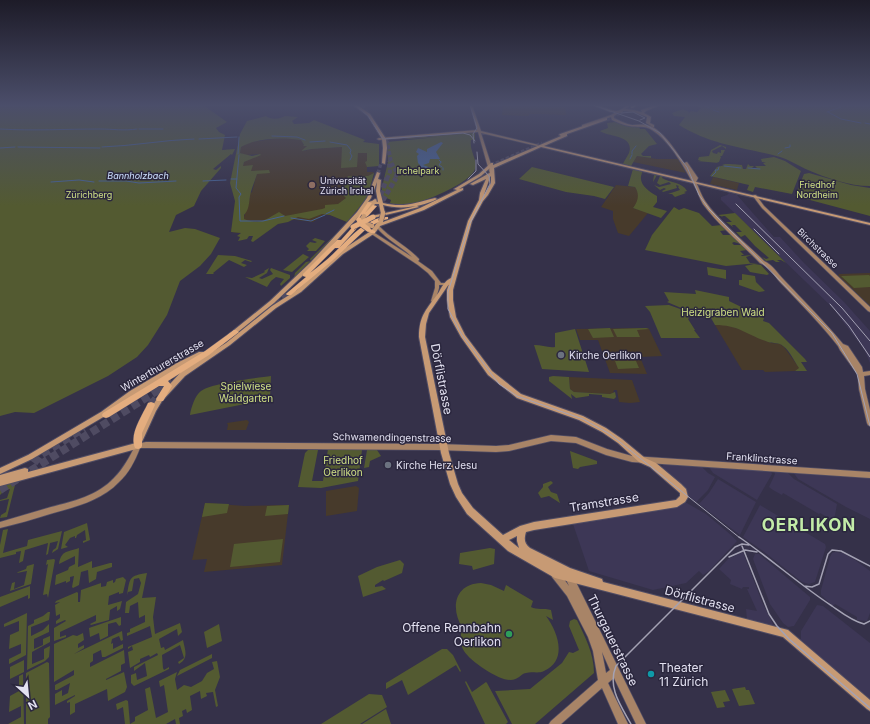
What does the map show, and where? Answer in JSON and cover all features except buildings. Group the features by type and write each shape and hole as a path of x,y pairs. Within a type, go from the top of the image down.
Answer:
{"highway":[{"path":"361,222 361,216 374,206"},
{"path":"310,273 361,222 374,206"},
{"path":"310,273 352,227 374,206"},
{"path":"287,293 336,248 374,206"},
{"path":"361,222 370,229 382,221"},
{"path":"310,273 330,260 365,228 374,222 382,221"},
{"path":"105,414 207,353 236,332"},
{"path":"105,414 183,366"},
{"path":"158,383 166,383 168,386 160,399"},
{"path":"138,446 138,433 151,405"}],"main road":[{"path":"379,139 382,150 382,163 385,148 384,139"},
{"path":"541,145 555,139"},
{"path":"541,145 556,139"},
{"path":"456,189 475,179 490,165 557,139"},
{"path":"541,145 870,224"},
{"path":"490,165 492,185 486,196 481,200 470,223 452,279 450,290 450,305 454,320 466,342 490,373 519,396 581,418 597,426 617,438 642,460 660,471"},
{"path":"374,206 380,173 374,187 374,206 382,221"},
{"path":"382,221 422,209 490,174"},
{"path":"374,206 411,209 480,178 428,204"},
{"path":"370,229 362,220 374,206 376,197 374,187"},
{"path":"341,253 366,229 382,221 448,195"},
{"path":"319,256 359,212 374,206 404,207 435,199"},
{"path":"319,256 352,227"},
{"name":"Winterthurerstrasse","path":"0,471 30,457 105,414 132,393 205,352 236,332 276,298 287,293 341,253 365,238 370,229"},
{"name":"Winterthurerstrasse","path":"138,446 153,410 160,399 178,380 189,369 239,336 282,302 287,293 319,256"},
{"name":"Dörflistrasse","path":"452,279 433,301 423,320 422,337 448,466 459,495 470,511 513,549 558,571 609,587 785,633 870,706"},
{"path":"276,298 281,298 282,302"},
{"name":"Schwamendingenstrasse","path":"0,478 126,446 138,446"},
{"name":"Schwamendingenstrasse","path":"0,483 138,446"},
{"name":"Tramstrasse","path":"503,539 523,529 557,522 677,503 682,500 684,495 681,488 660,471"},
{"name":"Dörflistrasse","path":"523,529 520,541 523,548 558,571"}],"street":[{"path":"379,139 384,139"},
{"path":"480,139 490,165"},
{"path":"511,139 541,145"},
{"path":"664,139 686,167 690,178 694,182 699,194 709,209 774,276 779,278 820,318 842,345 842,349 860,374 870,423"},
{"path":"668,139 696,178 694,182"},
{"name":"Birchstrasse","path":"755,196 763,206 870,310"},
{"path":"359,212 361,222"},
{"path":"382,221 384,233 411,252 420,264"},
{"path":"370,229 420,264 430,272 441,285 447,284"},
{"path":"365,238 373,235 378,236"},
{"path":"433,301 437,288 437,282"},
{"path":"439,295 450,290"},
{"path":"860,374 870,373"},
{"name":"Schwamendingenstrasse","path":"138,446 176,444 504,449 551,438 576,440 611,454 642,460"},
{"path":"0,525 81,502 101,492 125,472 138,446"},
{"name":"Franklinstrasse","path":"642,460 861,474 870,476"},
{"path":"660,471 660,466 663,462"},
{"name":"Franklinstrasse","path":"861,474 870,472"},
{"name":"Thurgauerstrasse","path":"558,571 576,602 596,644 603,681 623,724"},
{"path":"567,587 572,576"},
{"name":"Thurgauerstrasse","path":"572,576 641,724"},
{"path":"554,724 615,670"}],"shaded area":[{"name":"Universität Zürich Irchel","path":"275,139 300,139 304,145 307,146 303,151 342,147 342,151 367,152 367,172 374,173 367,198 347,222 330,215 323,215 313,222 288,219 240,233 231,232 233,222 244,217 250,197 249,194 252,192 257,173 270,173 241,172 244,162 260,154 246,155 240,153 241,147 250,142"},
{"path":"637,156 657,159 678,159 686,173 633,162"},
{"path":"713,177 739,183 737,190 710,184"},
{"path":"616,185 635,187 638,192 638,201 633,208 648,213 629,236 618,233 613,219 613,211 601,207"},
{"path":"729,193 737,195 774,237 780,237 844,302 870,331 870,363 865,351 833,308 721,200 721,197"},
{"path":"870,273 870,306 838,276 839,274"},
{"path":"715,325 728,325 771,343 780,344 784,347 800,369 795,371 765,372 763,370 742,370"},
{"path":"576,329 649,329 662,356 640,357 647,374 610,373 598,340 580,340"},
{"path":"569,377 632,380 640,402 619,402 617,390 614,390 613,393 610,394 574,392 570,389"},
{"path":"247,420 249,422 246,430 227,430 227,423"},
{"path":"664,464 701,466 715,477 708,490 696,502 685,493 661,468"},
{"path":"708,466 771,471 772,474 757,500 713,473"},
{"path":"774,471 787,472 794,479 837,504 834,521 769,487 775,474"},
{"path":"793,472 870,477 870,519 798,479"},
{"path":"718,479 756,502 740,535 699,504 709,493"},
{"path":"356,486 359,488 357,511 326,516 326,491"},
{"path":"685,502 706,514 737,541 709,571 703,575 699,571 686,583 653,590 589,571 573,524 638,513"},
{"path":"205,503 245,506 289,505 282,565 204,572 207,559 192,560"},
{"path":"760,505 825,544 826,547 815,582 809,584 802,582 743,537"},
{"path":"743,552 762,602 774,626 747,620 746,609 757,611 747,589 749,589 749,587 743,587 742,589 730,584 731,580 719,569 728,559"},
{"path":"832,553 843,553 870,571 870,613 867,621 857,620 857,617 835,604 833,606 821,595 830,557"},
{"path":"755,554 759,554 810,597 810,600 794,626 788,627 783,623 770,604 753,559"},
{"path":"817,605 823,606 870,643 870,701 801,640 801,631"}],"green space":[{"name":"Zürichberg","path":"0,139 224,139 222,150 235,149 232,155 231,154 213,169 216,170 221,166 221,168 201,191 194,206 176,215 169,232 185,228 195,229 220,238 211,254 200,266 180,281 167,315 148,345 137,357 108,376 34,413 15,412 0,416"},
{"path":"239,139 362,139 365,140 363,142 379,144 379,166 367,167 365,162 367,161 367,153 358,153 357,167 341,168 342,147 301,151 307,146 303,146 304,145 301,140 270,139 247,144 241,147 240,153 252,156 261,155 244,162 243,166 253,165 251,171 269,170 270,173 257,174 244,219 258,222 279,212 285,216 322,209 325,208 325,205 338,204 346,198 343,195 342,189 348,176 368,176 374,173 367,198 347,222 330,215 322,214 309,219 298,217 288,222 278,224 253,242 251,241 253,236 249,236 247,239 238,241 240,237 237,236 241,233 231,232 235,201 230,183"},
{"name":"Irchelpark","path":"420,139 475,139 471,140 471,148 476,166 472,174 465,180 445,192 408,205 390,203 391,200 382,196 382,187 388,162 387,142"},
{"path":"622,139 653,139 657,144 649,146 641,154 643,156 651,156 651,158 637,156 631,166 623,164 629,153 630,147 625,140"},
{"path":"708,139 870,139 870,186 854,185 838,181 808,170 780,157 716,142"},
{"path":"720,145 726,147 726,149 722,146 712,151 713,153 717,154 718,152 721,153 721,150 725,150 717,163 697,161 701,161 698,160 699,157 709,156 711,150"},
{"path":"774,157 785,161 801,171 792,194 755,187 753,192 747,190 749,185 710,176 717,167 725,165 722,164 742,165 743,169 746,169 748,164 750,166 754,166 752,168 757,168 755,166 766,166 763,163 766,162 762,162 761,159"},
{"path":"532,167 614,187 605,199 566,192 519,179"},
{"path":"633,169 643,171 641,175 642,183 650,192 657,196 657,202 653,207 667,211 661,218 633,208 637,200 638,193 635,187 628,186"},
{"name":"Friedhof Nordheim","path":"809,173 851,185 870,188 870,216 795,196 804,174"},
{"path":"654,175 657,175 653,182"},
{"path":"660,176 663,176 662,178 665,180 679,184 687,191 684,192 686,193 675,197 672,194 668,194 680,190 678,187 679,186 676,185 677,188 663,192 662,191 666,189 664,188 660,190 654,185 659,187 671,184 669,182 660,185 657,183"},
{"path":"674,207 679,210 684,208 699,213 712,226 722,225 727,230 720,231 723,235 731,235 741,244 734,242 732,243 734,245 742,245 747,250 740,251 744,255 741,255 742,256 752,255 746,257 750,263 758,263 726,266 645,250 652,235"},
{"path":"735,213 786,263 781,260 777,260 780,262 773,260 766,261 762,257 766,259 769,258 745,235 741,237 736,232 742,232 735,225 732,225 733,227 726,222 732,222 725,216 722,216 723,217 718,215"},
{"path":"343,227 311,261 310,259"},
{"path":"315,238 325,241 316,251 307,251 309,249 306,246 310,242 317,242 312,240"},
{"path":"303,254 309,257 292,272 283,270"},
{"path":"218,255 235,256 252,261 245,260 241,263 247,265 244,267 229,260 213,273 214,274 206,274"},
{"path":"310,261 294,278 295,273 306,262"},
{"path":"754,264 761,265 769,274 767,275 750,272 745,266"},
{"path":"707,267 726,270 726,279 708,275"},
{"path":"269,268 267,273 259,278 262,279 273,274 270,270 271,268 290,275 290,278 281,286 280,284 284,279 276,277 267,287 245,277 252,278 265,272 264,271"},
{"path":"742,274 755,276 756,282 765,291 759,292 739,285 739,280 742,280"},
{"path":"869,275 870,287 854,288 841,276"},
{"name":"Heizigraben Wald","path":"695,290 729,297 729,301 764,318 763,321 769,323 805,359 807,362 801,362 807,371 795,371 799,368 788,351 781,345 768,342 737,329 723,325 715,325 711,318 705,318 667,302 669,301 664,292 696,294"},
{"path":"669,305 683,310 681,312 683,313 685,312 700,338 661,338 650,312 645,306"},
{"path":"610,328 614,337 593,338 588,329"},
{"path":"575,329 589,372 542,369 534,345 555,347 555,333"},
{"path":"613,329 649,329 637,330 640,337 617,337"},
{"path":"633,352 635,359 615,360 612,353"},
{"path":"615,361 636,361 639,368 618,369"},
{"name":"Spielwiese Waldgarten","path":"271,376 270,399 190,415 192,405 197,395 207,388 234,381"},
{"path":"549,377 569,377 570,389 574,392 610,394 615,392 616,397 614,399 602,397 602,395 589,394 589,396 576,398 571,394 572,399 549,381"},
{"name":"Friedhof Oerlikon","path":"328,449 362,450 358,481 321,488 298,487 305,453 308,450 318,450 312,481 323,481"},
{"path":"367,450 377,450 381,456 370,461 369,467 364,468"},
{"path":"570,451 597,461 597,464 580,467 578,469 573,468"},
{"path":"16,481 7,517 0,518 1,515 6,512 9,499 0,500 7,498 10,489 5,490 0,495 0,486"},
{"path":"551,481 553,483 548,487 551,492 557,494 560,503 549,496 541,498 538,493 543,487 543,484"},
{"path":"205,503 229,504 227,513 202,517"},
{"path":"289,505 288,514 265,516 267,506"},
{"path":"87,523 90,540 83,543 83,541 86,540 85,530 77,535 76,538 75,536 70,538 65,545 68,547 61,549 64,532"},
{"path":"8,529 3,553 27,546 28,540 62,531 58,549 52,553 56,548 58,541 50,543 48,554 46,555 48,543 25,550 23,561 19,563 21,551 16,552 16,554 0,558 0,545 3,530"},
{"path":"283,539 280,562 230,567 234,544"},
{"path":"79,548 78,567 92,561 92,568 110,563 112,563 112,567 97,572 96,579 89,583 88,570 81,572 79,585 73,588 74,576 70,577 70,581 66,583 66,581 55,585 56,575 68,570 69,567 75,564 75,556 59,564 61,556 66,552"},
{"path":"490,548 495,549 494,564 473,570 472,566 459,564 460,553"},
{"path":"54,559 48,598 47,594 43,595 48,564 46,565 47,560"},
{"path":"400,560 404,564 402,573 384,581 383,580 375,585 375,587 382,586 386,589 363,597 358,576 377,567"},
{"path":"34,564 31,584 10,591 12,583 15,582 14,589 24,585 27,571 17,573 26,569 27,566"},
{"path":"147,573 142,598 156,597 153,617 155,634 180,623 182,632 178,636 177,629 159,639 161,648 164,647 165,650 183,640 185,656 184,659 182,662 179,664 178,662 184,658 180,645 162,655 164,670 169,667 169,669 134,686 131,683 131,675 136,673 137,680 147,676 145,663 134,671 134,667 158,655 157,653 150,657 149,655 140,659 140,662 130,668 128,652 133,650 132,646 128,649 128,647 152,637 150,626 127,636 130,629 145,622 145,615 139,618 138,602 130,606 129,613 125,613 126,602 138,594 141,583 139,578 134,579 132,591 128,592 127,595 131,578"},
{"path":"123,577 126,580 123,593 119,594 119,592 109,596 108,605 122,601 120,609 117,611 117,606 110,610 109,620 91,625 90,624 96,621 96,615 60,632 60,637 66,635 66,637 54,641 54,628 66,621 65,620 56,624 56,621 60,618 60,614 56,616 55,605 60,602 55,603 56,601 77,592 78,602 80,602 81,590 101,583 101,587 106,586 107,582 113,580 113,583 116,579"},
{"name":"Offene Rennbahn Oerlikon","path":"481,583 491,585 504,591 506,585 533,601 531,607 551,610 553,620 546,616 557,638 558,653 556,660 551,666 542,672 526,673 510,680 499,677 478,665 467,655 461,644 461,631 463,629 457,614 457,599 465,588 472,584"},
{"path":"30,586 30,598 28,599 28,595 0,607 0,597"},
{"path":"50,612 49,620 31,627 31,636 43,630 49,624 49,632 34,639 34,649 43,645 43,639 50,636 50,642 32,652 32,664 44,659 44,649 50,646 49,657 45,661 27,670 28,626 34,623 34,620"},
{"path":"27,613 26,655 9,664 9,659 21,653 21,644 9,649 10,635 19,631 19,621 4,627 4,624"},
{"path":"121,617 121,625 119,626 116,622 108,624 108,636 100,640 99,633 90,637 89,628"},
{"path":"574,619 577,620 588,645 594,666 594,673 535,724 512,724 495,691 530,689 562,663 569,652 573,653 579,650 569,626 570,621"},
{"path":"219,624 222,641 207,648 204,632"},
{"path":"122,631 123,640 121,641 119,636 112,639 111,644 113,643 113,649 123,644 123,648 105,657 102,657 101,650 93,654 93,661 90,663 90,667 124,650 125,663 121,665 121,671 106,680 124,672 127,687 125,692 108,701 107,689 75,704 75,712 70,715 70,702 67,703 67,701 75,695 55,705 55,694 62,690 62,696 68,693 70,683 57,690 55,690 55,685 74,675 74,670 54,682 54,644 73,635 77,636 83,633 84,640 78,644 78,648 84,645 84,648 74,654"},
{"path":"442,649 447,649 453,655 461,671 460,672 456,665 408,695 402,680 386,689 386,683"},
{"path":"212,654 212,658 177,676 180,670"},
{"path":"24,660 24,672 10,679 10,667"},
{"path":"217,661 220,677 215,690 218,706 216,707 213,692 206,693 207,696 201,699 200,691 190,696 192,710 187,713 186,709 182,711 183,716 179,718 180,724 176,724 175,719 166,724 130,724 135,721 135,717 148,710 145,689 150,687 156,718 168,712 164,685 160,687 159,681 177,672 175,679 177,690 184,685 191,687 202,681 207,673 214,669 212,662"},
{"path":"47,662 49,663 50,717 48,719 48,724 26,724 26,673"},
{"path":"23,674 24,724 8,724 21,717 21,706 9,712 10,696 19,691 19,676"},
{"path":"466,681 472,692 486,682 487,683 508,722 506,724 485,724 465,682"},
{"path":"745,687 746,690 749,690 755,704 739,706 732,689"},
{"path":"725,690 730,701 723,702 725,707 717,708 711,692"},
{"path":"369,694 382,695 387,707 360,724 321,724"},
{"path":"126,700 128,701 130,724 125,724 123,707 117,710 116,704"},
{"path":"386,709 391,724 362,724"}],"water":[{"path":"441,142 443,143 436,152 440,159 430,159 429,163 423,165 431,168 434,174 420,171 417,156 419,154 416,152 418,148 427,152 427,149"}],"waterway":[{"path":"102,147 194,139"},
{"path":"199,139 203,139"},
{"path":"238,154 239,139"},
{"path":"310,142 325,141"},
{"path":"330,142 347,145 351,150 350,153 352,156 350,160"},
{"path":"785,148 790,147 790,145"},
{"path":"632,154 632,151 636,146"},
{"path":"0,148 15,147"},
{"path":"18,147 100,148"},
{"path":"778,154 782,151"},
{"path":"237,179 239,155"},
{"path":"630,159 632,155"},
{"path":"439,160 441,162 439,165 442,167"},
{"path":"724,166 741,168"},
{"path":"712,176 716,172 715,170 718,170 719,167"},
{"path":"748,168 760,169"},
{"name":"Bannholzbach","path":"231,179 237,179"},
{"path":"237,179 236,188 241,194 239,197 240,221 263,221 284,216"},
{"name":"Bannholzbach","path":"51,182 79,180 94,182"},
{"name":"Bannholzbach","path":"203,181 226,180"},
{"name":"Bannholzbach","path":"99,181 126,181 139,183 176,181"},
{"path":"326,214 334,210"},
{"path":"291,218 311,221 325,215"}],"tunnel":[{"path":"385,139 387,142 391,162 397,173 395,179"},
{"path":"479,177 494,164 542,143"},
{"path":"387,179 390,172 389,161"},
{"path":"378,173 381,163"},
{"path":"378,202 387,178"},
{"path":"379,207 396,178"},
{"path":"276,305 289,294"},
{"path":"159,390 179,377"},
{"path":"0,490 160,389"},
{"path":"151,405 163,390"},
{"path":"34,463 39,456 84,428"}],"tram line":[{"path":"665,139 687,167 699,195 709,209 832,333 857,374 870,426"},
{"path":"477,152 478,164 489,176 490,184 470,223 448,292 448,309 462,335 499,384 517,396 583,419 610,434 740,538"},
{"path":"468,179 476,171 476,160"},
{"path":"739,537 804,586"},
{"path":"631,724 619,703 614,689 613,681 616,666 735,547 742,544 749,545"},
{"path":"742,546 744,551"},
{"path":"804,586 812,587 819,584 828,554 832,550 841,551 870,566"},
{"path":"729,557 744,551"},
{"path":"744,551 769,614 777,626 789,639 870,708"},
{"path":"744,551 757,552"},
{"path":"804,586 855,621 864,624 870,621"}],"railway":[{"path":"736,204 842,308 870,341"},
{"path":"754,229 779,254"},
{"path":"830,304 849,326 870,357"}],"place":[{"name":"Universität Zürich Irchel","path":"312,185"},
{"name":"Kirche Oerlikon","path":"561,355"},
{"name":"Kirche Herz Jesu","path":"388,465"},
{"name":"Offene Rennbahn Oerlikon","path":"509,634"},
{"name":"Theater 11 Zürich","path":"651,674"}],"district":[{"name":"OERLIKON","path":"809,525"}]}
